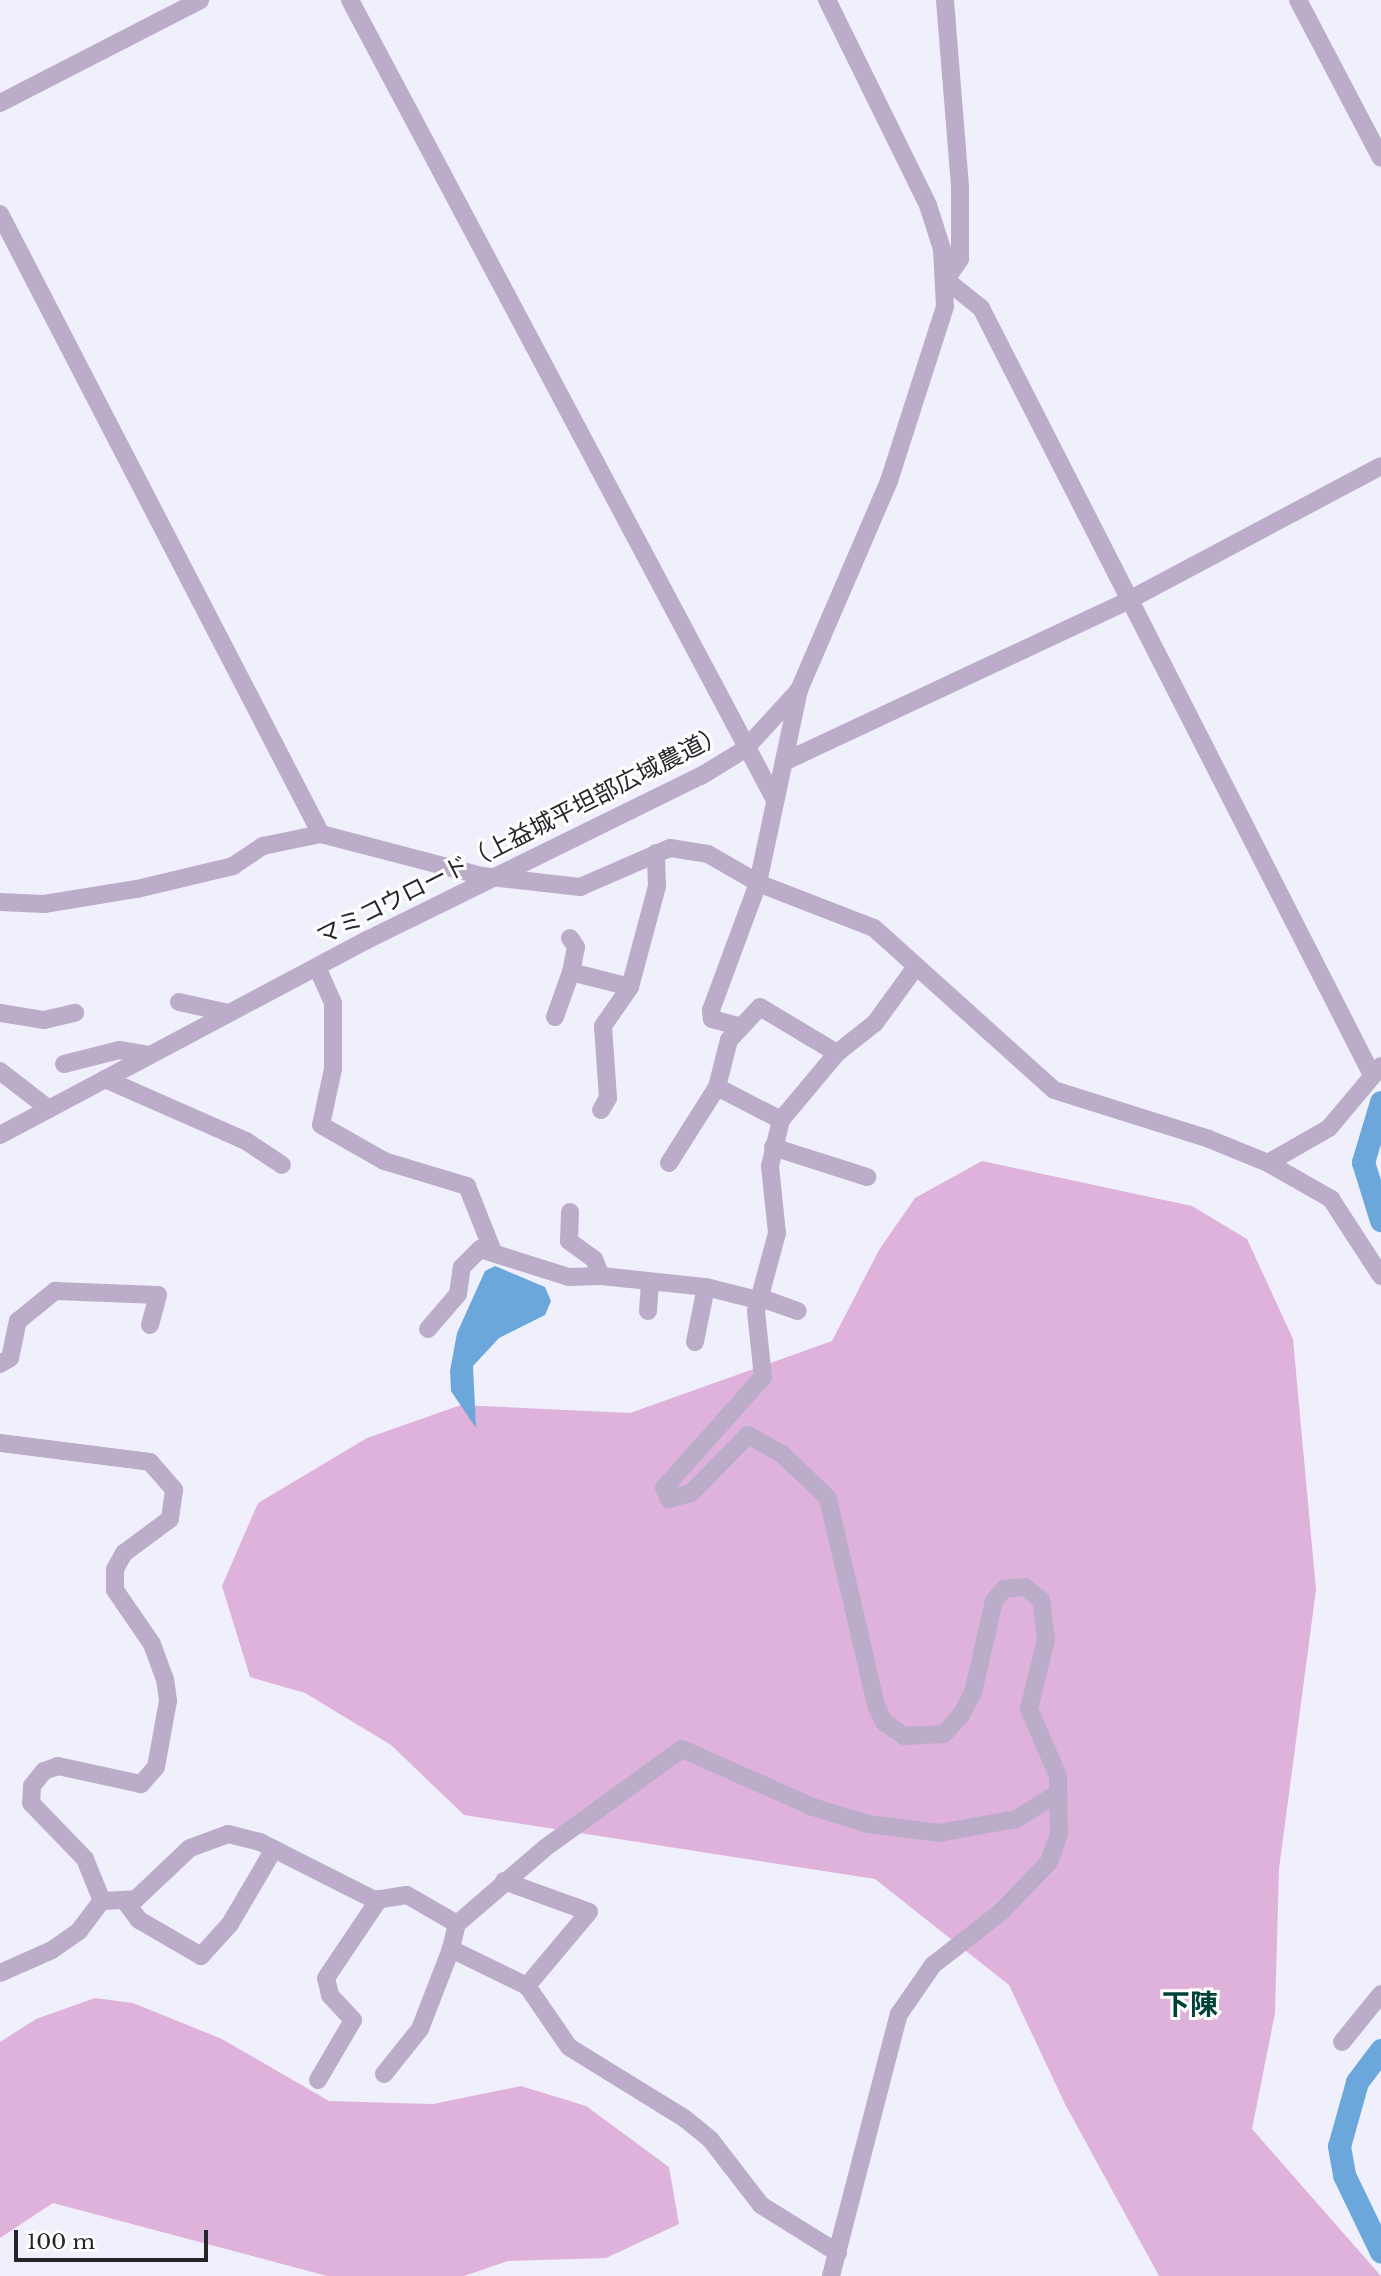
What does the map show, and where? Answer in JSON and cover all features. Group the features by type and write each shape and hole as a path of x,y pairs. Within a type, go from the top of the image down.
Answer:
{"street":[{"path":"0,103 200,0"},
{"path":"350,0 745,749 775,800"},
{"name":"マミコウロード（上益城平坦部広域農道）","path":"0,1135 317,967 507,875 745,749 799,690 821,652 923,390 945,307 946,280 912,164 827,0"},
{"path":"945,0 960,187 960,259 946,280 981,308 1129,600 1376,1071 1329,1128 1268,1163"},
{"path":"1298,0 1381,158"},
{"path":"0,214 321,834"},
{"path":"788,760 1129,600 1381,466"},
{"path":"738,1026 712,1019 711,1010 758,883 775,800 788,760 799,690"},
{"path":"0,902 44,904 137,889 233,866 263,846 321,834 482,876 507,875 590,886 656,853 708,854 758,883 874,928 915,968 1055,1090 1151,1116 1268,1163 1331,1199 1381,1276"},
{"path":"601,1110 608,1098 603,1026 630,987 657,886 656,853"},
{"path":"555,1017 571,972 576,947 570,938"},
{"path":"317,967 333,1003 332,1069 321,1125 384,1161 467,1185 492,1249"},
{"path":"831,2276 899,2014 933,1965 1001,1912 1049,1862 1059,1834 1058,1776 1031,1725 1046,1639 1041,1600 1025,1587 1004,1589 994,1601 973,1693 961,1715 944,1734 904,1736 884,1723 876,1705 828,1498 782,1454 748,1435 691,1493 669,1499 664,1488 763,1377 757,1298 777,1233 773,1147 781,1120 837,1053 875,1023 915,968"},
{"path":"571,972 630,987"},
{"path":"179,1002 229,1013"},
{"path":"669,1163 717,1087 738,1026 760,1007 837,1053"},
{"path":"0,1013 44,1020 75,1013"},
{"path":"64,1064 119,1050 149,1055"},
{"path":"0,1072 49,1109"},
{"path":"105,1079 246,1141 282,1165"},
{"path":"717,1087 781,1120"},
{"path":"773,1147 867,1177"},
{"path":"570,1212 569,1241 594,1259 601,1276"},
{"path":"428,1329 457,1294 461,1267 480,1249 492,1249 569,1277 601,1276 706,1287 757,1298 798,1311"},
{"path":"648,1311 650,1282"},
{"path":"695,1342 706,1287"},
{"path":"0,1364 10,1358 18,1321 55,1291 158,1295 150,1325"},
{"path":"0,1443 150,1462 174,1490 170,1519 124,1553 116,1569 114,1590 152,1644 165,1679 168,1701 156,1767 141,1784 58,1766 44,1771 33,1786 31,1803 85,1859 102,1901"},
{"path":"384,2074 420,2029 451,1950 457,1924 504,1881 682,1749 813,1807 868,1824 939,1833 1016,1819 1057,1794"},
{"path":"102,1901 127,1904 209,1838 228,1834 274,1849 379,1899 407,1895 457,1924"},
{"path":"127,1904 139,1920 201,1956 230,1924 274,1849"},
{"path":"504,1881 589,1912 527,1986"},
{"path":"318,2080 353,2020 330,1995 326,1978 379,1899"},
{"path":"0,1973 52,1950 79,1931 102,1901"},
{"path":"451,1950 527,1986 569,2048 684,2118 710,2139 761,2205 838,2253"},
{"path":"1342,2042 1381,1994"}],"shaded area":[{"path":"982,1161 1192,1206 1247,1239 1293,1339 1316,1590 1279,1869 1275,2013 1252,2129 1381,2276 1159,2276 1065,2104 1009,1985 875,1879 464,1815 391,1745 305,1693 250,1677 222,1586 258,1503 367,1438 461,1405 630,1413 832,1341 879,1250 915,1198"},
{"path":"95,1998 133,2003 222,2039 329,2101 433,2104 521,2086 586,2106 669,2167 679,2224 606,2258 508,2261 464,2276 327,2276 53,2203 0,2238 0,2042 36,2019"}],"water":[{"path":"495,1266 545,1287 551,1301 545,1315 499,1338 473,1366 476,1428 451,1391 450,1371 457,1333 485,1271"}],"waterway":[{"path":"1381,1102 1363,1162 1381,1220"},
{"path":"1381,2050 1357,2082 1339,2146 1344,2175 1381,2252"}],"district":[{"name":"下陳","path":"1190,2005"}]}
